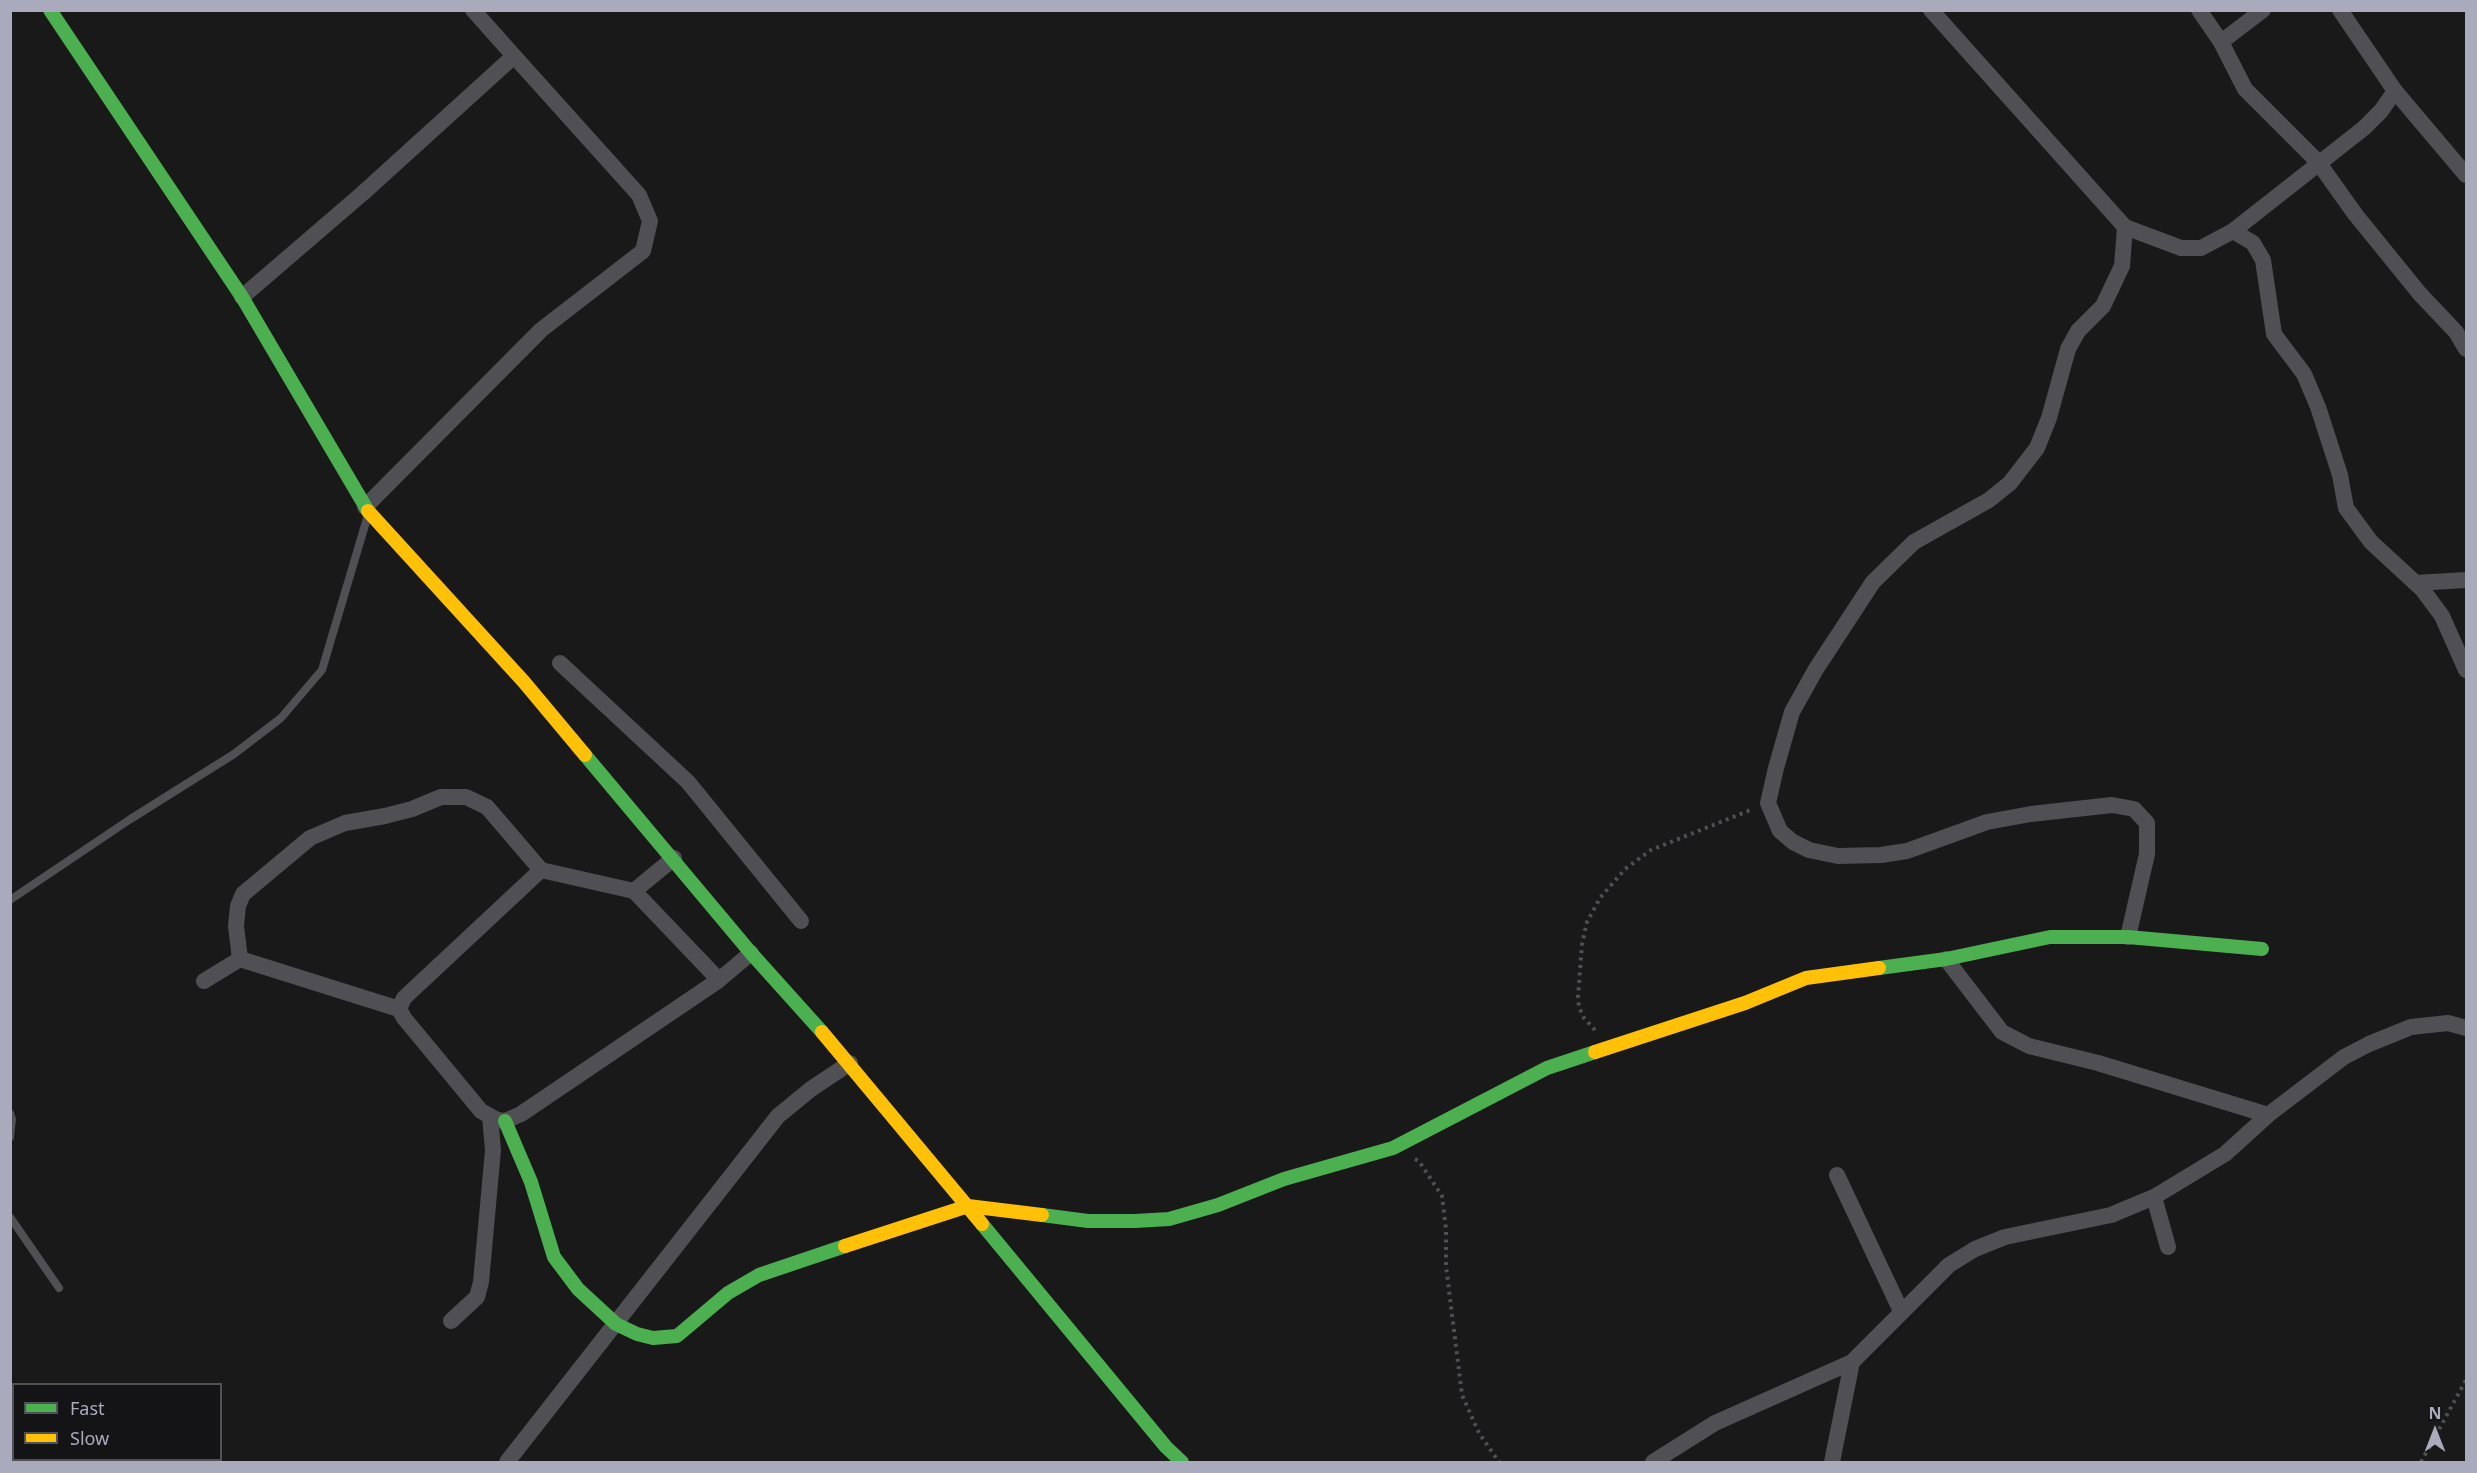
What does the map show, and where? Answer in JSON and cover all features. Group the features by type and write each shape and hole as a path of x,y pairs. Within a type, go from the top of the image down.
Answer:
{"street":[{"path":"50,10 242,297 367,510 524,682 752,952 850,1063 1166,1447 1182,1462"},
{"path":"367,510 541,330 643,251 650,221 639,195 473,10"},
{"path":"1931,10 2125,227 2181,248 2201,248 2233,231 2364,128 2395,91"},
{"path":"2199,10 2220,42 2245,89 2318,162 2355,214 2420,294 2456,332 2466,349"},
{"path":"2220,42 2263,10"},
{"path":"2340,10 2395,91 2466,175"},
{"path":"242,297 363,193 514,56"},
{"path":"2125,227 2121,266 2103,306 2078,331 2068,349 2049,418 2037,448 2010,483 1989,500 1914,542 1873,582 1816,669 1792,712 1768,803 1780,831 1793,842 1809,850 1838,856 1881,855 1907,851 1987,822 2031,814 2112,805 2134,808 2147,823 2147,854 2128,938"},
{"path":"2233,231 2253,243 2263,260 2274,334 2304,374 2318,407 2340,475 2346,508 2371,542 2415,583 2442,616 2466,670"},
{"path":"2415,583 2466,580"},
{"path":"560,663 688,782 801,921"},
{"path":"240,959 236,926 238,906 243,894 310,838 345,823 412,809 441,797 466,797 487,807 541,870 634,891 719,980"},
{"path":"634,891 674,858"},
{"path":"399,1009 404,998 541,870"},
{"path":"204,981 240,959 399,1009 481,1111 497,1119 531,1182 554,1257 578,1289 616,1324 653,1338 677,1336 728,1293 759,1275 968,1206 1088,1221 1169,1219 1218,1205 1284,1179 1393,1148 1548,1068 1745,1004 1806,978 1946,959 2050,937 2128,938 2262,949"},
{"path":"497,1119 520,1114 719,980 752,952"},
{"path":"1946,959 2002,1032 2029,1046 2098,1063 2268,1115"},
{"path":"1653,1462 1714,1423 1852,1362 1949,1265 1975,1249 2005,1238 2111,1215 2154,1197 2225,1154 2268,1115 2344,1057 2411,1027 2448,1023 2466,1028"},
{"path":"507,1462 778,1116 811,1089 850,1063"},
{"path":"451,1321 477,1297 481,1282 497,1119"},
{"path":"1837,1175 1901,1311"},
{"path":"2154,1197 2168,1247"},
{"path":"1833,1462 1852,1362"}],"lane":[{"path":"10,900 129,820 234,754 281,718 322,670 367,510"},
{"path":"10,1113 12,1119 10,1137"},
{"path":"10,1217 59,1288"}],"path":[{"path":"1610,1047 1584,1018 1578,997 1582,944 1587,922 1600,898 1625,869 1651,850 1768,803"},
{"path":"1393,1148 1419,1161 1442,1196 1446,1229 1446,1266 1462,1395 1479,1433 1499,1462"},
{"path":"2421,1462 2466,1380"}],"traffic: fast":[{"path":"50,10 242,297 368,511"},
{"path":"585,755 751,953 822,1032"},
{"path":"1879,968 1946,959 2050,937 2128,937 2262,949"},
{"path":"1042,1215 1088,1221 1135,1221 1169,1219 1218,1205 1284,1179 1393,1148 1547,1068 1595,1052"},
{"path":"505,1121 531,1182 554,1257 578,1289 616,1324 637,1334 653,1338 677,1336 728,1293 759,1275 845,1246"},
{"path":"982,1224 1166,1447 1182,1462"}],"traffic: slow":[{"path":"368,511 524,682 585,755"},
{"path":"1595,1052 1745,1003 1806,978 1879,968"},
{"path":"822,1032 982,1224"},
{"path":"845,1246 968,1206 1042,1215"}]}
